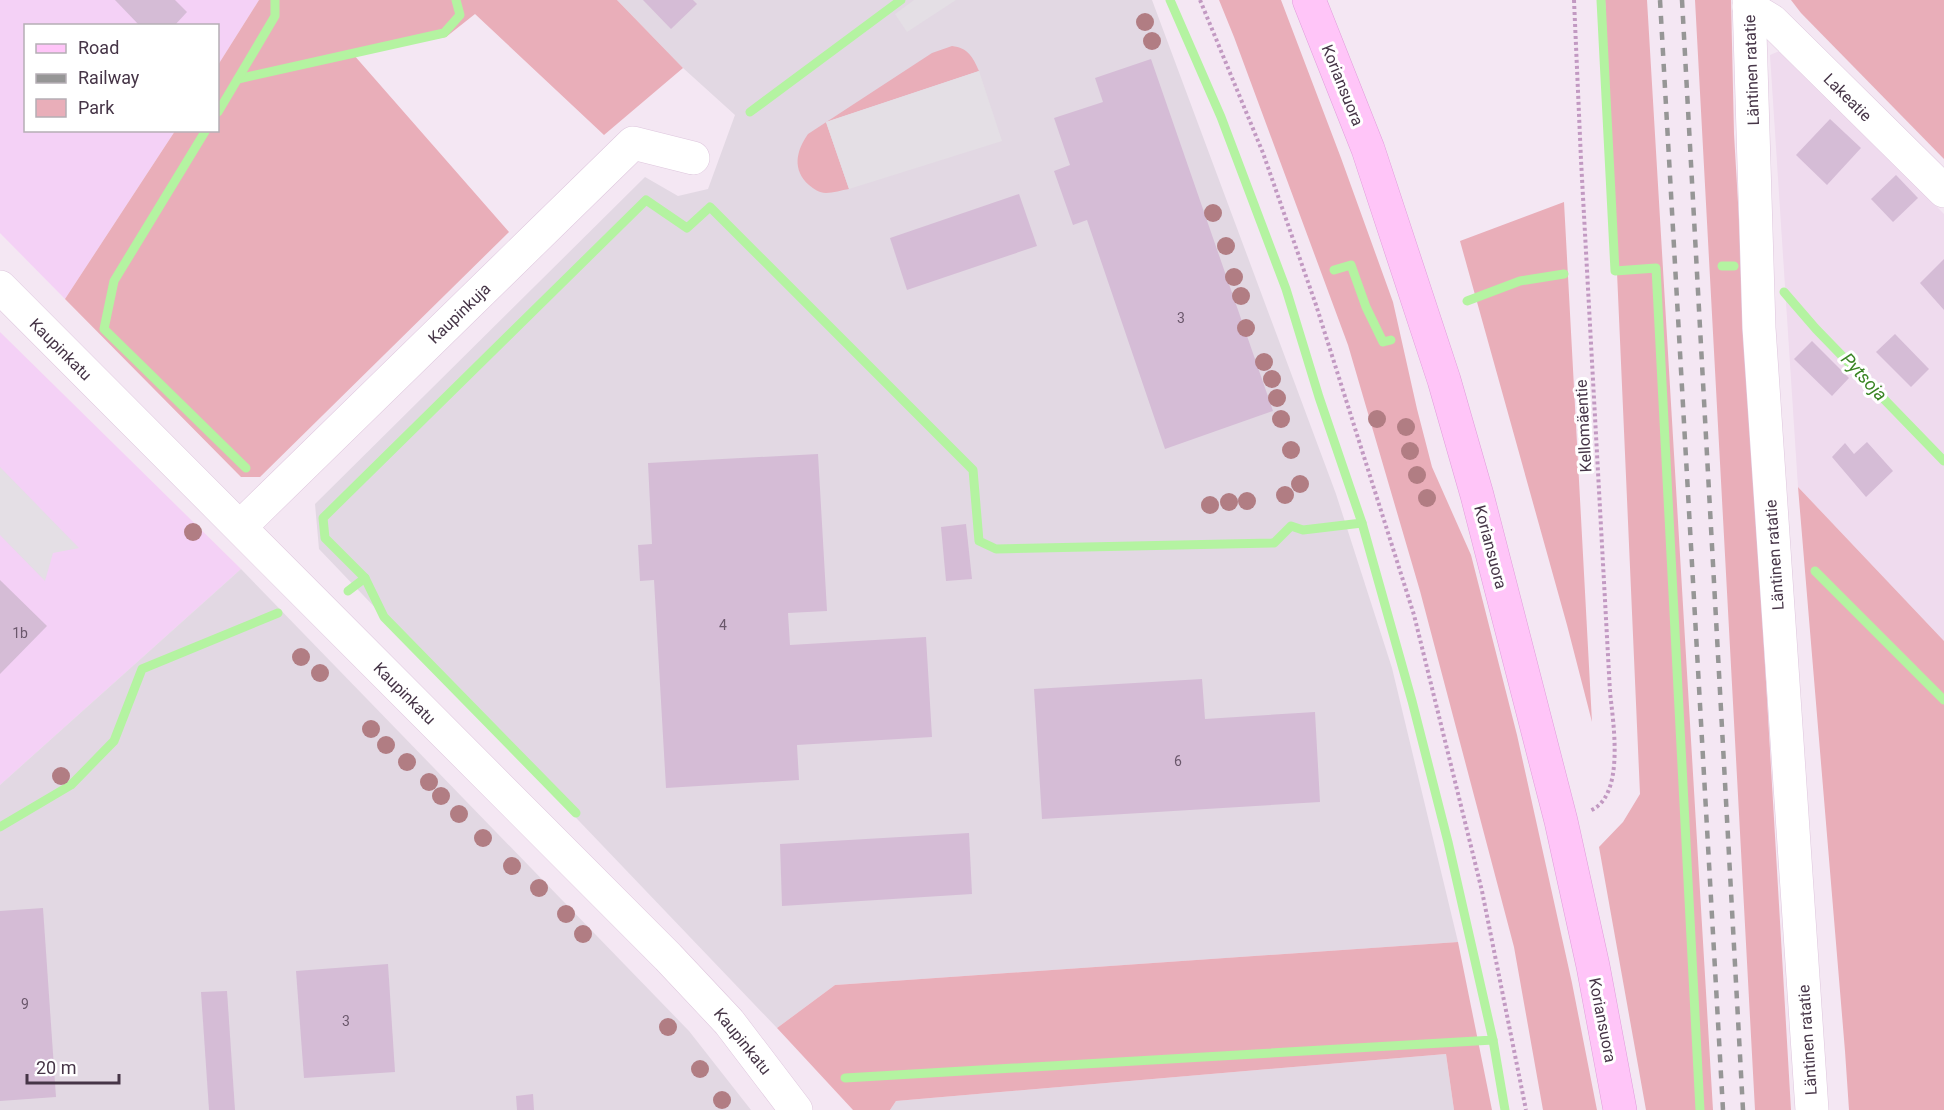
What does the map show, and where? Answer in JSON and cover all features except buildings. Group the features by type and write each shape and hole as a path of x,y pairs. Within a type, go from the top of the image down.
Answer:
{"main road":[{"name":"Koriansuora","path":"1309,0 1368,149 1444,380 1519,650 1561,821 1593,966 1620,1110"}],"street":[{"name":"Lakeatie","path":"1749,4 1772,21 1944,191"},
{"name":"Läntinen ratatie","path":"1749,4 1759,328 1812,1110"},
{"name":"Kaupinkuja","path":"240,527 633,143 693,158"},
{"name":"Kaupinkatu","path":"0,287 668,957 729,1022 796,1110"}],"path":[{"path":"1200,0 1263,153 1313,294 1414,615 1455,773 1482,891 1526,1110"},
{"name":"Kellomäentie","path":"1561,821 1594,809 1607,794 1614,773 1616,748 1610,692 1574,0"}],"shaded area":[{"path":"0,0 259,0 219,63 219,24 24,24 24,132 174,132 65,299 0,233"},
{"path":"617,0 1152,0 1336,494 1392,668 1458,942 835,985 777,1028 319,549 315,504 645,177 678,196 708,189 735,115 683,68"},
{"path":"914,0 956,0 907,32 895,14"},
{"path":"1784,49 1944,214 1944,641 1798,487 1770,55"},
{"path":"979,71 1002,141 849,189 826,122"},
{"path":"0,332 241,569 0,785"},
{"path":"0,467 79,548 53,553 45,581 0,535"},
{"path":"241,569 689,1031 751,1110 0,1110 0,785"},
{"path":"1446,1054 1454,1110 890,1110 896,1101"}],"green space":[{"path":"259,0 617,0 683,68 604,135 475,14 446,37 353,54 509,232 260,477 241,477 65,299 174,132 219,132 219,63"},
{"path":"1219,0 1281,0 1393,302 1432,467 1471,555 1517,735 1572,983 1597,1110 1543,1110 1514,947 1420,591 1348,345"},
{"path":"1605,0 1647,0 1713,1110 1646,1110 1599,847 1623,822 1640,794"},
{"path":"1695,0 1731,0 1734,134 1791,1110 1755,1110"},
{"path":"1791,0 1944,0 1944,159 1801,13"},
{"path":"952,46 969,54 979,71 827,122 932,53"},
{"path":"826,122 849,189 832,193 821,192 809,185 798,167 801,147 808,134"},
{"path":"1564,202 1592,722 1460,241"},
{"path":"1798,487 1944,641 1944,1110 1849,1110"},
{"path":"1458,942 1492,1110 1454,1110 1446,1054 896,1101 890,1110 853,1110 777,1028 835,985"}],"waterway":[{"path":"219,110 275,16 275,0"},
{"path":"238,79 444,33 460,15 456,0"},
{"path":"750,112 901,0"},
{"path":"576,813 384,617 365,578 325,538 323,518 646,200 687,228 710,207 973,470 979,541 996,549 1274,543 1291,526 1303,530 1362,523 1319,397 1286,289 1221,117 1170,0"},
{"path":"1601,0 1615,271 1656,268 1700,1110"},
{"path":"205,132 114,281 104,329 246,468"},
{"path":"1334,270 1351,265 1366,307 1383,342 1391,340"},
{"path":"1722,266 1734,266"},
{"path":"1467,301 1520,281 1564,274"},
{"name":"Pytsoja","path":"1784,292 1816,329 1944,461"},
{"path":"845,1078 1493,1040 1448,842 1412,701 1362,523"},
{"path":"1815,571 1944,700"},
{"path":"348,591 365,578"},
{"path":"0,827 71,785 114,741 142,669 278,613"},
{"path":"1493,1040 1505,1110"}],"railway":[{"path":"1660,0 1723,1110"},
{"path":"1682,0 1743,1110"}]}
